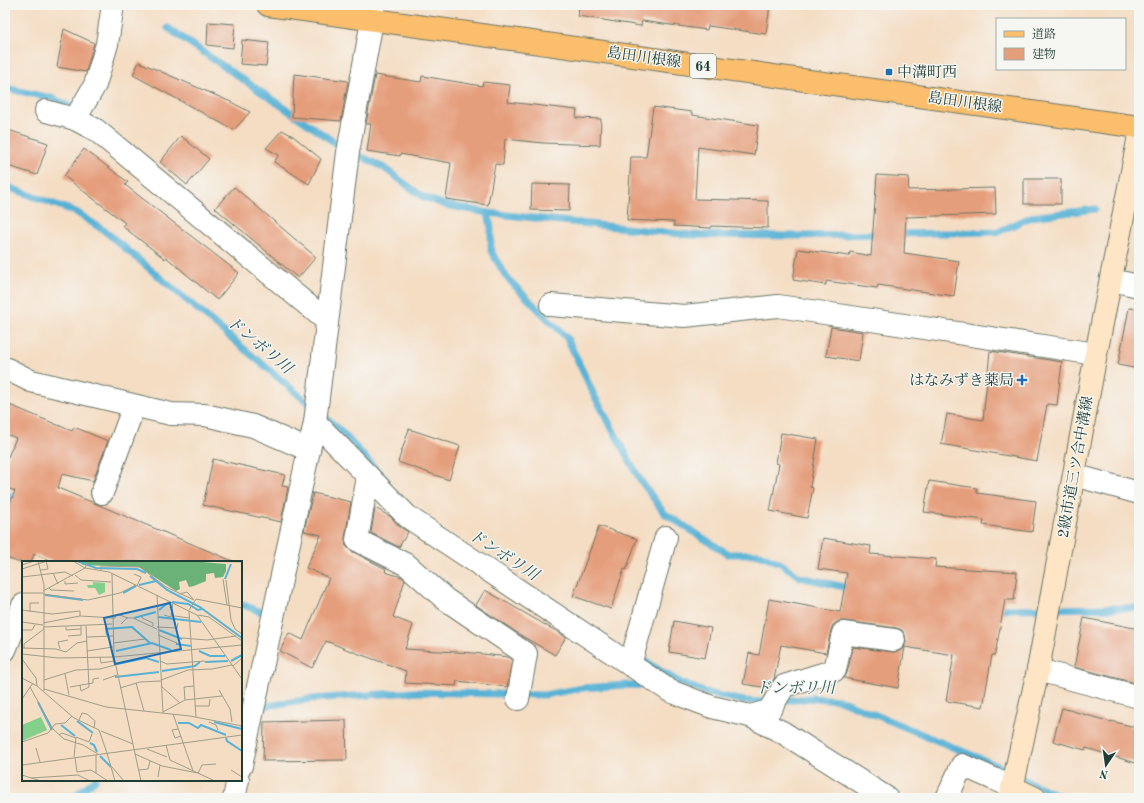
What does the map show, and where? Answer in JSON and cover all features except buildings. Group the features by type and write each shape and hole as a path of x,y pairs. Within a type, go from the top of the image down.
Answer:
{"main road":[{"name":"島田川根線","path":"268,5 373,12 1139,127"}],"street":[{"path":"75,119 95,85 107,44 113,5"},
{"path":"242,761 315,422 348,152 373,12"},
{"path":"46,111 75,119 96,130 327,321"},
{"name":"2級市道三ツ合中溝線","path":"1011,792 1038,670 1096,354 1139,136"},
{"path":"1111,280 1139,286"},
{"path":"550,306 684,316 778,306 1096,354"},
{"path":"5,368 31,381 134,406 171,414 205,415 253,426 309,450"},
{"path":"102,493 134,406"},
{"path":"315,422 408,517 630,665 670,691 712,707 750,716 782,732 887,798"},
{"path":"1074,474 1139,493"},
{"path":"368,476 357,540 407,565 445,599 526,654 518,699"},
{"path":"630,665 666,537"},
{"path":"5,650 22,608"},
{"path":"750,716 769,712 784,686 835,670 843,633 894,640"},
{"path":"1038,670 1139,696"},
{"path":"947,798 962,765 1011,792 1035,798"},
{"path":"234,798 238,781"}],"waterway":[{"path":"168,28 337,144 384,168 423,197 446,205 488,213 689,235 803,236 881,234"},
{"path":"5,88 51,98 73,108"},
{"name":"ドンボリ川","path":"5,186 76,212 106,232 313,407"},
{"path":"896,234 998,232 1031,217 1095,209"},
{"path":"488,213 491,228 491,251 507,278 567,338 594,395 639,478 664,513 728,554 759,554 780,563 800,577 853,589"},
{"name":"ドンボリ川","path":"322,415 340,430 386,480"},
{"path":"5,494 21,500"},
{"path":"242,604 261,612"},
{"path":"995,609 1139,608"},
{"name":"ドンボリ川","path":"646,662 681,683 707,693 744,701 766,702 813,698 840,700 993,764 1064,798"},
{"path":"242,710 310,699 413,692 544,695 583,688 626,685 652,686"},
{"path":"72,798 94,781"}],"place":[{"name":"中溝町西","path":"889,72"},
{"name":"はなみずき薬局","path":"1022,380"}]}
